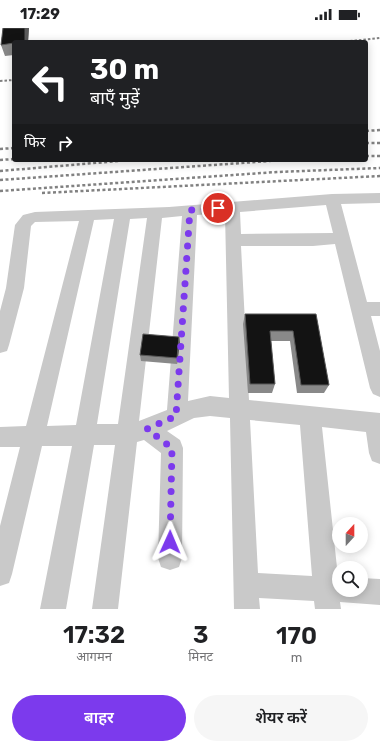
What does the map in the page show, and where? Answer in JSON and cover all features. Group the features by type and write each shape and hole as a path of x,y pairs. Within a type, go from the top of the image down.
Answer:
{"street":[{"path":"332,199 380,388"},
{"path":"0,345 8,288 23,225 28,219 36,217 190,210 332,199 379,200"},
{"path":"232,207 246,597 332,595"},
{"path":"176,416 190,210"},
{"path":"105,609 137,431 155,212"},
{"path":"53,609 85,435 123,213"},
{"path":"0,574 88,215"},
{"path":"233,240 313,240 341,238"},
{"path":"359,309 380,308"},
{"path":"0,437 85,435 137,431 202,407 240,409 378,423 380,453"},
{"path":"310,416 332,580"},
{"path":"137,431 172,448 170,558"},
{"path":"368,593 380,592"}],"building":[{"path":"3,28 25,28 25,40 12,40 12,43 1,45"},
{"path":"245,314 316,314 329,385 301,385 293,331 270,331 275,384 250,384"},
{"path":"143,334 179,337 177,358 140,355"}],"railway":[{"path":"360,40 380,38"},
{"path":"0,81 12,80"},
{"path":"368,131 380,130"},
{"path":"368,143 380,143"},
{"path":"0,149 12,148"},
{"path":"368,156 380,156"},
{"path":"0,160 12,159"},
{"path":"0,171 106,162"},
{"path":"0,180 256,162"},
{"path":"0,191 277,172 380,168"},
{"path":"42,193 380,176"}],"route":[{"path":"170,542 172,448 147,429 176,416 190,210 218,208"}]}
